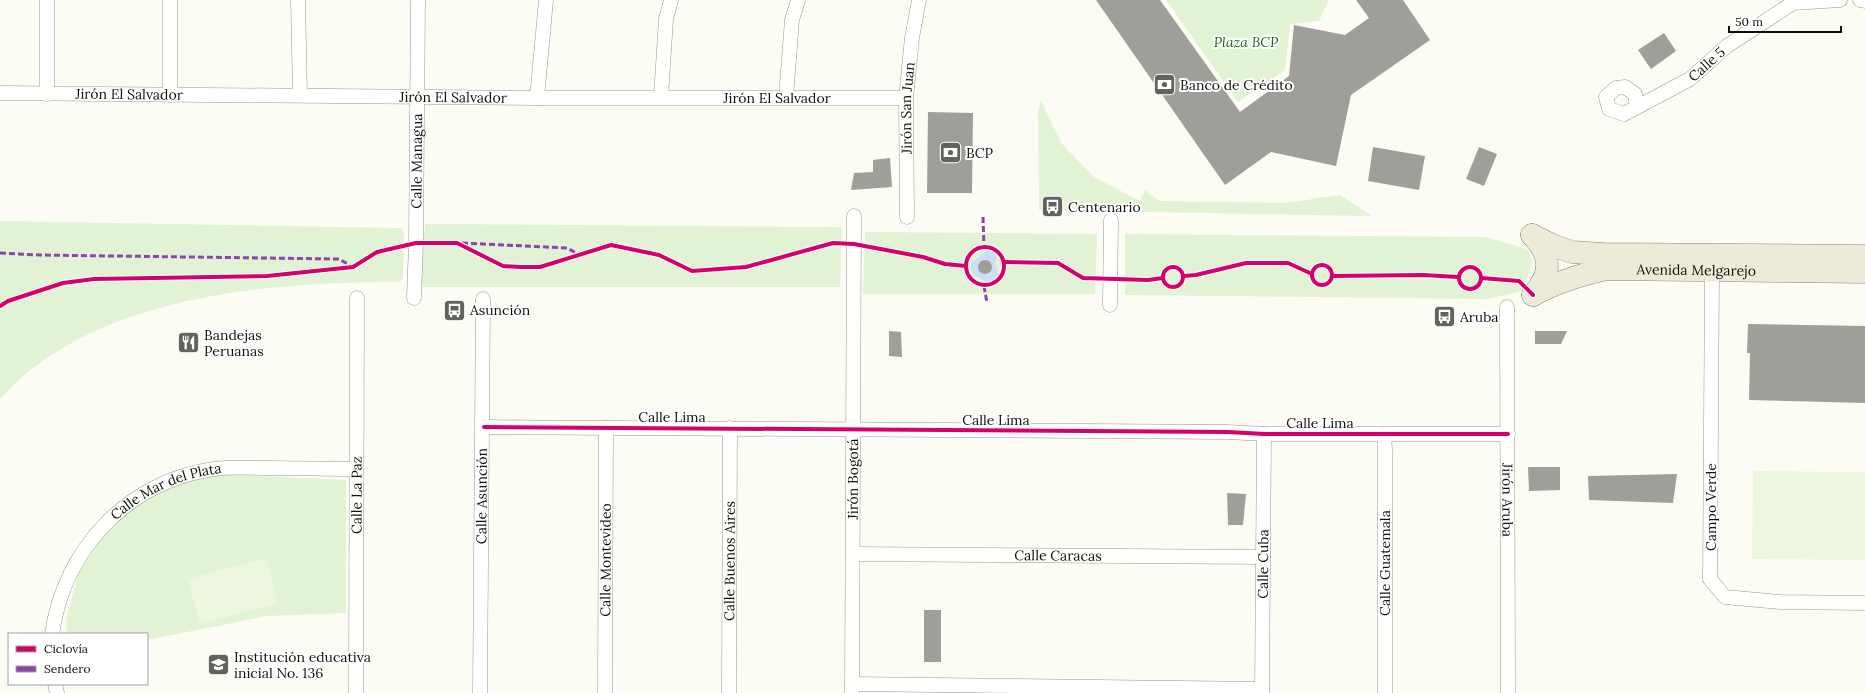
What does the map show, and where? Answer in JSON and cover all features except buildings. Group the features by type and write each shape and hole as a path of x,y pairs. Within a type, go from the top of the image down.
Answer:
{"main road":[{"name":"Avenida Melgarejo","path":"1865,256 1603,254 1572,252 1552,245 1532,235 1542,245 1547,258 1547,272 1542,285 1533,295 1561,281 1606,269 1865,272"}],"street":[{"path":"47,0 47,94"},
{"path":"170,0 170,95"},
{"path":"298,0 300,95"},
{"name":"Calle Managua","path":"414,298 416,243 418,0"},
{"path":"537,98 546,0"},
{"path":"661,97 666,19 671,0"},
{"path":"786,98 792,20 798,0"},
{"name":"Jirón San Juan","path":"907,217 906,98 912,38 919,0"},
{"name":"Calle 5","path":"1637,107 1690,79 1727,46 1793,4 1840,0"},
{"path":"1860,0 1865,1"},
{"name":"Jirón El Salvador","path":"0,93 537,98 906,98"},
{"name":"Jirón Bogotá","path":"852,688 854,216"},
{"path":"1110,305 1111,220"},
{"name":"Campo Verde","path":"1712,271 1710,579 1725,597 1780,602 1865,603"},
{"name":"Calle La Paz","path":"356,693 357,298"},
{"name":"Calle Asunción","path":"480,693 484,427 483,299"},
{"name":"Jirón Aruba","path":"1507,307 1508,693"},
{"name":"Calle Lima","path":"484,427 1220,432 1264,434 1508,434"},
{"name":"Calle Montevideo","path":"605,693 606,428"},
{"name":"Calle Buenos Aires","path":"728,693 730,428"},
{"name":"Calle Cuba","path":"1262,691 1264,434"},
{"name":"Calle Guatemala","path":"1384,434 1385,693"},
{"name":"Calle Mar del Plata","path":"52,633 60,599 68,577 80,555 95,534 110,518 144,492 179,477 216,468 356,469"},
{"name":"Calle Caracas","path":"852,554 1263,557"},
{"path":"852,688 1262,691"}],"green space":[{"name":"Plaza BCP","path":"1166,0 1329,0 1319,21 1290,24 1285,70 1238,102"},
{"path":"1041,101 1062,144 1094,177 1140,201 1145,190 1159,201 1286,203 1340,195 1372,216 1039,210 1038,111"},
{"path":"0,221 401,228 404,232 403,278 399,282 294,286 240,292 185,302 133,316 83,337 38,364 0,399"},
{"path":"425,224 842,227 840,287 421,287"},
{"path":"865,232 1097,234 1095,294 863,294"},
{"path":"1125,234 1486,237 1527,249 1533,261 1523,291 1488,299 1125,295"},
{"path":"1753,471 1865,472 1865,560 1752,559"},
{"path":"217,474 346,480 346,613 267,616 148,640 148,633 67,633 66,621 78,574 105,533 129,511 168,487"},
{"path":"266,558 278,603 200,624 188,579"}],"water":[{"path":"989,249 993,249 997,254 995,263 999,275 995,281 989,283 974,275 970,268 972,262","holes":["984,261 988,261 992,267 989,273 986,274 980,271 979,265"]}],"marked path":[{"path":"983,217 984,247"},
{"path":"462,243 567,248 578,254"},
{"path":"0,253 39,255 339,259 353,267"},
{"path":"984,286 987,303"}],"cycle path":[{"path":"0,306 8,301 63,283 94,279 267,276 353,267 377,252 416,243 457,243 503,266 520,267 540,267 611,245 659,255 692,271 746,267 833,243 854,244 923,257 945,264 966,266"},
{"path":"981,247 989,247 999,252 1003,259 1004,266 1003,273 999,280 989,285 981,285 971,280 969,277 966,270 966,262 971,252 974,250 981,247"},
{"path":"1004,262 1058,263 1083,278 1148,280 1163,278"},
{"path":"1184,276 1196,275 1246,263 1288,263 1312,274"},
{"path":"1322,265 1329,268 1332,275 1329,282 1322,285 1315,282 1312,275 1315,268 1322,265"},
{"path":"1169,267 1177,267 1183,273 1183,277 1183,281 1177,287 1169,287 1163,281 1163,273 1169,267"},
{"path":"1470,267 1478,270 1481,278 1478,286 1470,289 1462,286 1459,278 1462,270 1470,267"},
{"path":"1332,276 1423,275 1458,277"},
{"path":"1481,278 1519,281 1533,295"},
{"path":"484,427 1228,432 1264,434 1508,434"}],"place":[{"name":"Banco de Crédito","path":"1165,85"},
{"name":"BCP","path":"950,153"},
{"name":"Centenario","path":"1053,207"},
{"name":"Asunción","path":"455,310"},
{"name":"Aruba","path":"1445,317"},
{"name":"Bandejas Peruanas","path":"189,343"},
{"name":"Institución educativa inicial No. 136","path":"219,665"}]}
